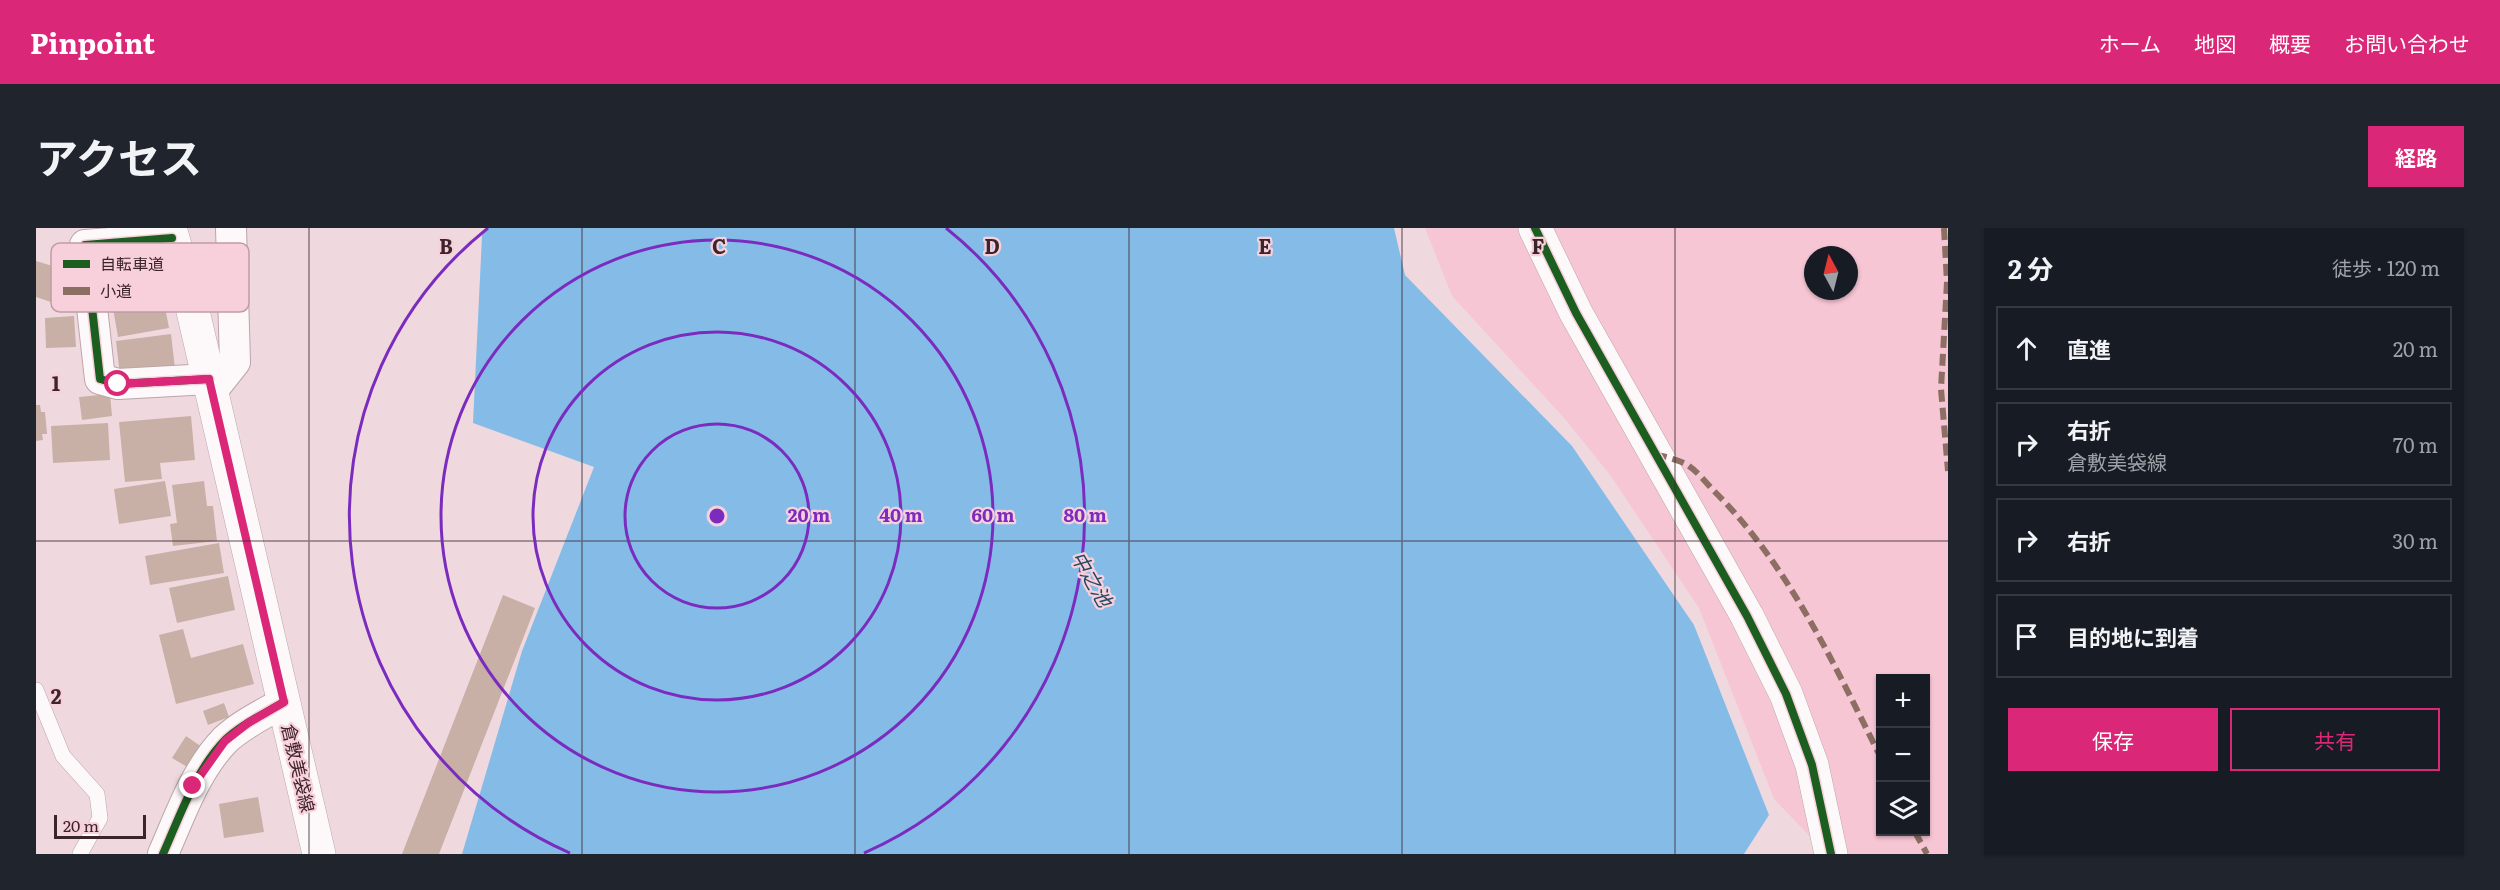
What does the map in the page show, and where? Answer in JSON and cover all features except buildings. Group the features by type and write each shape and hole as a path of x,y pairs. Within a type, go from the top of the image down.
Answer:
{"street":[{"path":"231,228 231,243"},
{"path":"1535,228 1576,313 1748,616 1786,694 1812,765 1832,854"},
{"path":"99,243 171,233"},
{"path":"92,312 100,379 118,384 210,385 235,362 234,312"},
{"name":"倉敷美袋線","path":"193,312 319,854"},
{"path":"163,854 193,786 225,741 248,723 284,702"}],"lane":[{"path":"36,690 63,756 98,794 99,818 80,854"}],"shaded area":[{"path":"1425,228 1948,228 1948,854 1827,854 1774,799 1699,608 1610,475 1565,419 1452,296"}],"water":[{"name":"中之池","path":"486,228 1394,228 1405,275 1572,446 1694,625 1769,815 1744,854 462,854 522,651 594,467 473,423 482,236"}],"marked path":[{"path":"1944,228 1947,282 1941,389 1948,471"},
{"path":"1655,454 1682,462 1693,469 1766,552 1808,617 1876,748"},
{"path":"1917,836 1927,854"}],"cycle path":[{"path":"1535,228 1576,313 1747,616 1786,694 1812,765 1831,854"},
{"path":"110,243 172,238"},
{"path":"92,312 100,379 118,384 209,379"},
{"path":"163,854 189,794 214,752 239,729 284,702"}],"route":[{"path":"118,384 209,379 284,702 248,723 225,741 193,786"}]}
